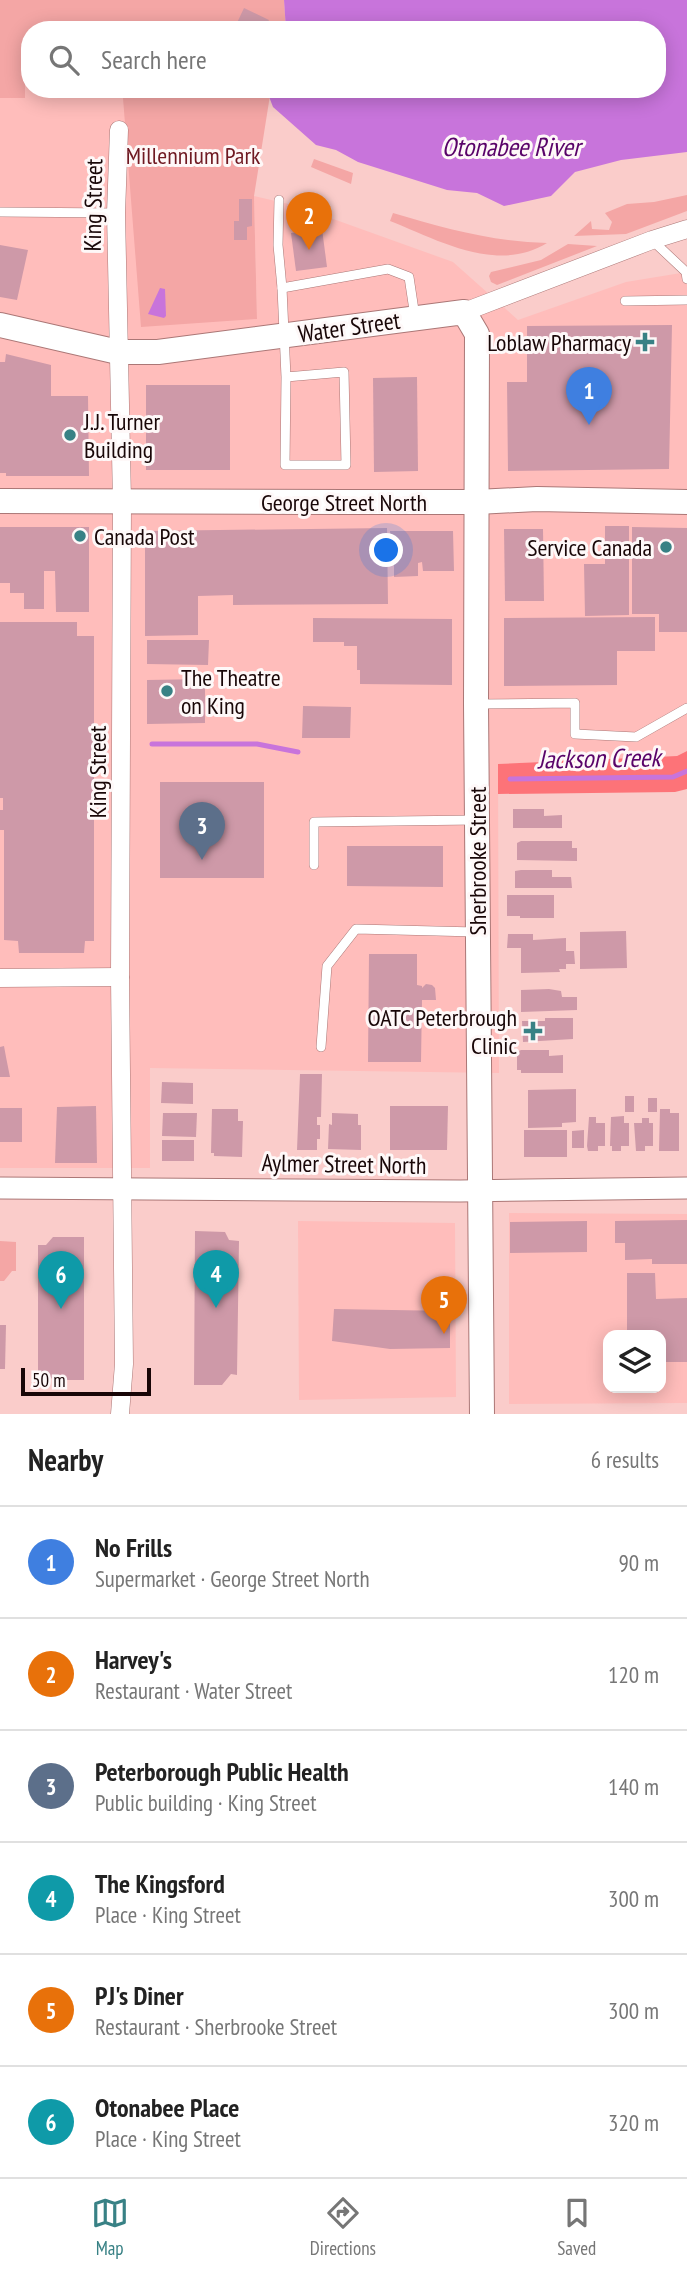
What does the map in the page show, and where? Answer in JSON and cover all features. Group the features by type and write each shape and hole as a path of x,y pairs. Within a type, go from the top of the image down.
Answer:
{"main road":[{"name":"Water Street","path":"0,325 118,352 158,352 464,312"},
{"name":"Sherbrooke Street","path":"464,312 477,334 476,704 482,1414"},
{"path":"478,460 492,483 508,492 537,499"},
{"name":"George Street North","path":"0,501 477,502 537,499 687,502"}],"street":[{"name":"King Street","path":"119,130 116,212 122,501 120,977 124,1364 120,1414"},
{"name":"Water Street","path":"464,312 687,229"},
{"path":"0,978 120,977"},
{"name":"Aylmer Street North","path":"0,1188 479,1191 687,1188"}],"lane":[{"path":"279,200 278,245 286,377 285,465 346,465 344,372 286,377"},
{"path":"0,212 116,212"},
{"path":"652,240 686,272 687,279"},
{"path":"282,288 388,269 409,277 415,318"},
{"path":"625,301 687,300"},
{"path":"476,704 575,703 575,734 636,737 687,708"},
{"path":"314,864 314,822 477,820"},
{"path":"321,1046 327,966 356,929 478,932"}],"shaded area":[{"path":"0,47 21,55 21,98 124,98 257,319 254,196 297,206 453,262 518,320 626,282 687,272 687,751 677,756 498,764 499,1073 150,1068 150,1168 0,1168"},
{"path":"687,751 687,789 675,792 498,794 498,764 677,756"},
{"path":"509,1213 687,1214 687,1403 509,1404"},
{"path":"298,1221 455,1223 456,1397 299,1400"}],"green space":[{"path":"0,0 284,0 285,21 21,21 21,98 0,98"},
{"name":"Millennium Park","path":"123,98 270,98 254,196 257,319 141,327"},
{"path":"314,159 353,173 351,184 311,167"},
{"path":"687,195 687,211 626,234 574,236 591,221 592,229 609,230 612,222 605,213 627,204"},
{"path":"393,213 488,237 547,243 528,252 488,255 468,251 390,221"},
{"path":"568,244 597,246 497,285 491,282 491,272 541,260"},
{"path":"0,1241 16,1242 16,1271 12,1271 4,1281 0,1281"}],"water":[{"name":"Otonabee River","path":"284,0 687,0 687,152 621,160 575,172 551,196 504,206 477,193 447,190 358,162 336,150 316,145 273,107 270,98 666,98 666,21 285,21"},
{"path":"160,288 165,289 164,318 148,314"}],"building":[{"path":"244,8 269,20 268,21 238,21"},
{"path":"239,199 252,199 252,226 247,227 247,240 234,240 234,221 239,221"},
{"path":"322,229 327,267 296,271 291,233"},
{"path":"0,245 28,250 17,300 0,297"},
{"path":"672,325 669,469 508,471 507,382 527,382 527,326"},
{"path":"6,354 51,365 51,396 88,396 89,476 6,476 6,473 0,473 0,362 5,362"},
{"path":"417,377 418,471 374,472 373,378"},
{"path":"146,385 230,385 230,470 146,470"},
{"path":"605,526 629,526 629,615 585,616 584,564 605,564"},
{"path":"0,527 89,527 89,612 56,612 55,571 44,571 44,609 24,609 24,593 10,593 10,583 0,583"},
{"path":"632,527 687,528 687,632 659,632 659,614 632,614"},
{"path":"387,528 388,604 233,605 233,595 198,596 198,635 145,636 145,531"},
{"path":"504,529 543,529 544,601 505,601"},
{"path":"390,531 453,531 454,571 423,571 422,562 418,563 418,576 394,577 394,546 391,546"},
{"path":"655,617 655,651 617,651 617,685 504,686 504,618"},
{"path":"313,618 452,619 452,685 360,684 357,646 344,646 344,642 313,642"},
{"path":"0,622 77,622 77,636 94,636 94,941 85,941 84,953 19,953 18,941 4,940 4,830 0,830 3,798 0,798"},
{"path":"147,640 209,640 208,665 147,664"},
{"path":"205,679 205,723 147,724 147,680"},
{"path":"303,706 351,707 350,738 302,738"},
{"path":"160,782 264,782 264,878 160,878"},
{"path":"513,809 544,809 544,816 562,815 562,828 513,828"},
{"path":"572,841 572,848 577,848 577,861 517,860 517,843"},
{"path":"347,846 443,846 443,887 347,886"},
{"path":"552,870 552,877 571,877 572,888 515,888 515,871"},
{"path":"507,895 554,895 554,918 507,916"},
{"path":"626,931 627,968 580,969 580,932"},
{"path":"508,934 533,934 533,940 566,938 566,951 574,951 575,964 566,964 566,969 559,969 560,972 521,973 521,948 507,948"},
{"path":"369,954 417,954 417,985 422,988 426,984 432,985 435,988 436,1000 422,1000 421,1062 368,1062"},
{"path":"521,990 561,991 562,997 577,997 577,1010 521,1012"},
{"path":"545,1018 573,1018 573,1039 523,1042 522,1021 545,1021"},
{"path":"4,1046 10,1077 0,1077 0,1047"},
{"path":"549,1050 549,1056 563,1055 563,1073 521,1073 521,1070 517,1070 517,1052"},
{"path":"300,1074 322,1074 321,1117 317,1117 320,1139 317,1139 317,1150 297,1150"},
{"path":"162,1082 193,1083 193,1104 161,1103"},
{"path":"576,1089 576,1122 562,1123 562,1127 528,1128 528,1090"},
{"path":"625,1096 634,1096 634,1112 625,1112"},
{"path":"648,1098 657,1098 657,1112 648,1112"},
{"path":"96,1106 97,1163 55,1163 57,1107"},
{"path":"390,1106 448,1106 447,1150 390,1150"},
{"path":"0,1108 22,1108 22,1142 0,1142"},
{"path":"212,1109 238,1109 238,1121 243,1121 242,1157 214,1156 214,1153 211,1153"},
{"path":"660,1109 679,1113 679,1151 659,1151"},
{"path":"163,1113 197,1113 196,1137 162,1136"},
{"path":"332,1113 358,1114 361,1150 328,1149"},
{"path":"624,1116 624,1123 629,1123 629,1146 621,1146 621,1151 612,1151 611,1117"},
{"path":"589,1117 596,1117 596,1123 605,1123 605,1146 598,1146 598,1151 588,1151"},
{"path":"642,1118 649,1118 649,1123 653,1123 653,1146 645,1146 645,1151 636,1151 634,1123 642,1123"},
{"path":"524,1130 567,1130 567,1157 524,1157"},
{"path":"584,1130 584,1148 572,1148 572,1131"},
{"path":"162,1140 194,1140 194,1161 162,1161"},
{"path":"687,1220 687,1264 652,1264 652,1259 625,1260 625,1243 615,1243 615,1221"},
{"path":"587,1221 587,1252 510,1253 510,1222"},
{"path":"195,1231 225,1232 229,1240 239,1241 237,1375 231,1374 222,1385 194,1385"},
{"path":"53,1237 84,1237 84,1380 53,1380 46,1372 38,1373 38,1245 46,1245"},
{"path":"627,1273 655,1273 656,1299 687,1298 687,1362 666,1362 666,1330 627,1330"},
{"path":"334,1309 450,1311 450,1348 390,1349 332,1341"},
{"path":"0,1325 6,1325 5,1369 0,1369"}],"waterway":[{"name":"Jackson Creek","path":"152,744 257,744 298,752"},
{"name":"Jackson Creek","path":"510,779 673,777 687,771"}],"place":[{"name":"Harvey's","path":"309,250"},
{"name":"Loblaw Pharmacy","path":"645,342"},
{"name":"No Frills","path":"589,425"},
{"name":"J.J. Turner Building","path":"70,435"},
{"name":"Canada Post","path":"80,536"},
{"name":"Service Canada","path":"666,547"},
{"name":"The Theatre on King","path":"167,691"},
{"name":"Peterborough Public Health","path":"202,860"},
{"name":"OATC Peterbrough Clinic","path":"533,1031"},
{"name":"The Kingsford","path":"216,1308"},
{"name":"Otonabee Place","path":"61,1309"},
{"name":"PJ's Diner","path":"444,1334"}]}
